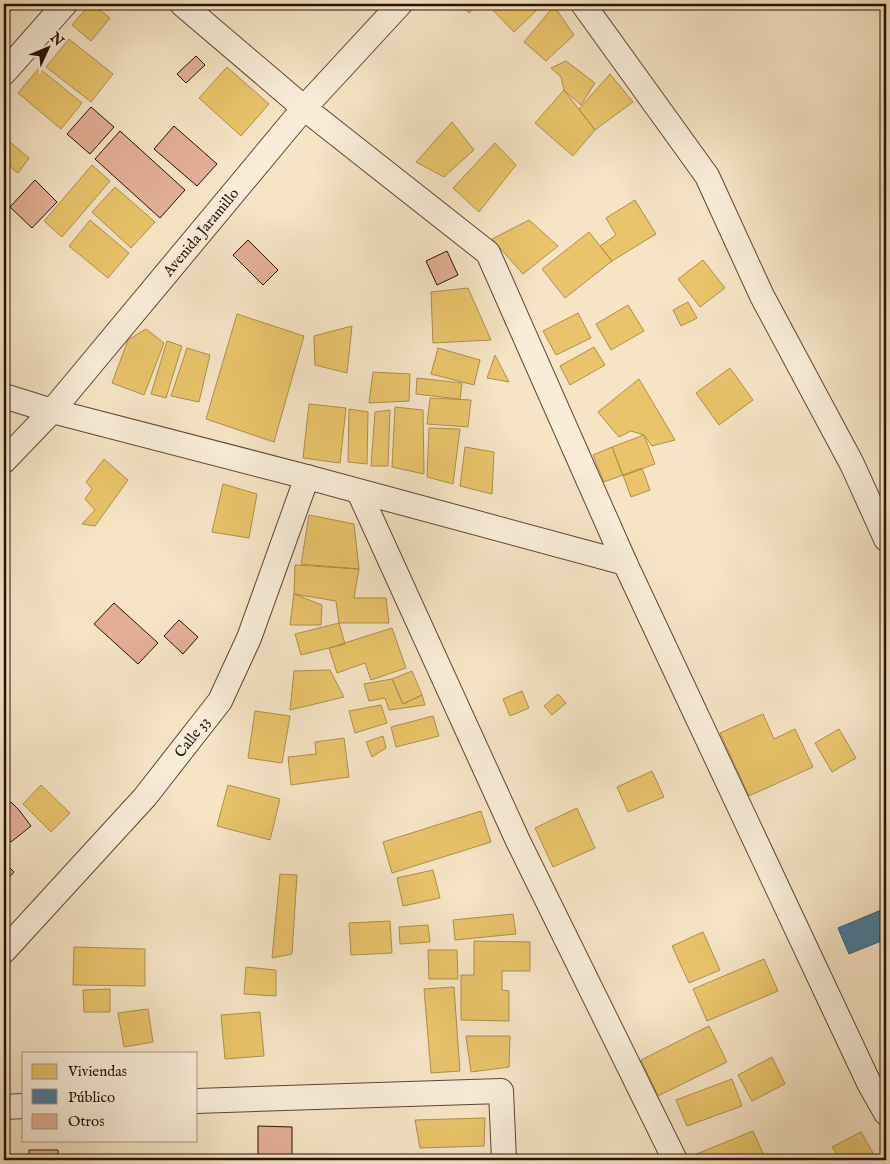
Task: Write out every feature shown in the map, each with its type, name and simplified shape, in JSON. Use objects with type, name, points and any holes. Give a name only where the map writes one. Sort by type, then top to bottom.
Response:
[{"type":"street","points":[[4,73],[65,4]]},
{"type":"street","points":[[182,4],[304,108],[488,253],[625,564],[878,1079],[886,1113]]},
{"type":"street","name":"Avenida Jaramillo","points":[[4,461],[52,411],[304,108],[400,4]]},
{"type":"street","points":[[583,4],[706,176],[762,296],[852,464],[886,538]]},
{"type":"street","points":[[4,396],[52,411],[625,564]]},
{"type":"street","name":"Calle 33","points":[[4,951],[145,797],[220,701],[249,638],[307,478]]},
{"type":"street","points":[[359,492],[518,841],[675,1160]]},
{"type":"street","points":[[4,951],[4,960]]},
{"type":"street","points":[[198,1101],[501,1091],[504,1160]]},
{"type":"street","points":[[4,1107],[22,1106]]},
{"type":"building: Viviendas","points":[[90,4],[110,18],[91,41],[72,25]]},
{"type":"building: Viviendas","points":[[460,4],[479,4],[469,13]]},
{"type":"building: Viviendas","points":[[487,4],[538,4],[540,7],[514,32]]},
{"type":"building: Viviendas","points":[[554,6],[574,35],[546,61],[524,42]]},
{"type":"building: Viviendas","points":[[69,39],[113,74],[91,102],[46,67]]},
{"type":"building: Viviendas","points":[[566,61],[595,83],[581,105],[564,90],[561,77],[551,68]]},
{"type":"building: Viviendas","points":[[227,67],[269,104],[241,136],[199,98]]},
{"type":"building: Viviendas","points":[[39,68],[82,103],[61,129],[18,93]]},
{"type":"building: Viviendas","points":[[610,74],[633,102],[595,130],[579,109]]},
{"type":"building: Viviendas","points":[[564,90],[595,130],[573,156],[535,123]]},
{"type":"building: Viviendas","points":[[452,122],[474,150],[444,177],[416,162]]},
{"type":"building: Viviendas","points":[[4,137],[29,158],[18,173],[4,162]]},
{"type":"building: Viviendas","points":[[495,143],[516,165],[479,212],[453,188]]},
{"type":"building: Viviendas","points":[[92,165],[110,181],[62,237],[44,221]]},
{"type":"building: Viviendas","points":[[115,187],[155,222],[131,248],[92,212]]},
{"type":"building: Viviendas","points":[[635,200],[656,234],[612,261],[600,246],[616,235],[606,218]]},
{"type":"building: Viviendas","points":[[90,220],[129,253],[108,278],[69,246]]},
{"type":"building: Viviendas","points":[[529,220],[558,246],[523,274],[492,239]]},
{"type":"building: Viviendas","points":[[589,232],[612,261],[565,298],[542,269]]},
{"type":"building: Viviendas","points":[[703,260],[725,288],[700,307],[678,279]]},
{"type":"building: Viviendas","points":[[468,288],[491,340],[433,343],[431,292]]},
{"type":"building: Viviendas","points":[[688,302],[697,318],[681,326],[673,310]]},
{"type":"building: Viviendas","points":[[628,305],[644,331],[611,350],[596,324]]},
{"type":"building: Viviendas","points":[[578,313],[591,338],[556,355],[543,331]]},
{"type":"building: Viviendas","points":[[237,314],[304,336],[274,442],[206,419]]},
{"type":"building: Viviendas","points":[[352,326],[347,373],[315,365],[314,336]]},
{"type":"building: Viviendas","points":[[146,329],[164,343],[144,395],[112,383],[128,340]]},
{"type":"building: Viviendas","points":[[167,341],[182,346],[166,398],[151,394]]},
{"type":"building: Viviendas","points":[[594,347],[605,365],[570,385],[560,366]]},
{"type":"building: Viviendas","points":[[187,348],[210,355],[199,402],[171,396]]},
{"type":"building: Viviendas","points":[[438,348],[480,360],[474,385],[431,374]]},
{"type":"building: Viviendas","points":[[495,355],[509,382],[487,378]]},
{"type":"building: Viviendas","points":[[730,368],[753,400],[719,425],[696,393]]},
{"type":"building: Viviendas","points":[[373,372],[410,374],[409,401],[369,403]]},
{"type":"building: Viviendas","points":[[417,378],[462,383],[460,399],[416,394]]},
{"type":"building: Viviendas","points":[[639,379],[675,440],[652,446],[644,435],[631,431],[619,437],[598,412]]},
{"type":"building: Viviendas","points":[[430,398],[471,400],[468,427],[427,424]]},
{"type":"building: Viviendas","points":[[309,404],[346,408],[340,463],[303,458]]},
{"type":"building: Viviendas","points":[[395,407],[423,410],[424,474],[392,467]]},
{"type":"building: Viviendas","points":[[349,409],[368,412],[367,464],[348,462]]},
{"type":"building: Viviendas","points":[[390,410],[388,466],[371,466],[375,412]]},
{"type":"building: Viviendas","points":[[429,428],[460,429],[453,484],[427,477]]},
{"type":"building: Viviendas","points":[[644,435],[655,464],[623,476],[612,447]]},
{"type":"building: Viviendas","points":[[465,447],[494,452],[492,494],[460,486]]},
{"type":"building: Viviendas","points":[[612,447],[623,475],[604,482],[593,455]]},
{"type":"building: Viviendas","points":[[104,459],[128,480],[95,526],[82,524],[95,510],[85,499],[92,489],[86,482]]},
{"type":"building: Viviendas","points":[[642,468],[650,490],[631,497],[623,475]]},
{"type":"building: Viviendas","points":[[223,484],[257,494],[249,538],[212,532]]},
{"type":"building: Viviendas","points":[[309,515],[354,524],[359,569],[301,564]]},
{"type":"building: Viviendas","points":[[295,565],[359,569],[354,598],[386,598],[389,623],[339,623],[336,601],[294,594]]},
{"type":"building: Viviendas","points":[[294,594],[322,605],[321,625],[290,625]]},
{"type":"building: Viviendas","points":[[339,623],[345,644],[301,655],[295,634]]},
{"type":"building: Viviendas","points":[[392,628],[406,668],[371,680],[365,663],[337,673],[329,648]]},
{"type":"building: Viviendas","points":[[330,670],[344,697],[290,710],[294,671]]},
{"type":"building: Viviendas","points":[[412,671],[422,695],[403,704],[392,679]]},
{"type":"building: Viviendas","points":[[392,679],[403,704],[422,695],[425,705],[389,710],[385,698],[369,701],[364,684]]},
{"type":"building: Viviendas","points":[[522,691],[529,708],[510,716],[503,699]]},
{"type":"building: Viviendas","points":[[558,694],[566,703],[552,715],[544,706]]},
{"type":"building: Viviendas","points":[[381,705],[387,723],[355,733],[349,711]]},
{"type":"building: Viviendas","points":[[255,711],[290,716],[282,763],[248,758]]},
{"type":"building: Viviendas","points":[[763,714],[774,739],[795,729],[813,767],[749,796],[720,733]]},
{"type":"building: Viviendas","points":[[433,716],[439,736],[396,747],[391,727]]},
{"type":"building: Viviendas","points":[[839,729],[856,758],[832,772],[815,743]]},
{"type":"building: Viviendas","points":[[383,736],[386,748],[372,757],[366,742]]},
{"type":"building: Viviendas","points":[[344,738],[349,777],[291,785],[288,757],[316,754],[315,742]]},
{"type":"building: Viviendas","points":[[652,771],[664,797],[628,812],[617,787]]},
{"type":"building: Viviendas","points":[[41,785],[70,813],[51,832],[23,804]]},
{"type":"building: Viviendas","points":[[228,785],[280,799],[270,840],[217,826]]},
{"type":"building: Viviendas","points":[[577,808],[595,848],[553,867],[535,828]]},
{"type":"building: Viviendas","points":[[481,811],[491,842],[392,873],[383,842]]},
{"type":"building: Viviendas","points":[[433,870],[440,898],[403,906],[397,878]]},
{"type":"building: Viviendas","points":[[280,874],[297,875],[292,954],[272,958]]},
{"type":"building: Viviendas","points":[[513,914],[516,934],[455,940],[453,920]]},
{"type":"building: Viviendas","points":[[390,921],[392,953],[351,955],[349,923]]},
{"type":"building: Viviendas","points":[[428,925],[430,942],[400,944],[399,927]]},
{"type":"building: Viviendas","points":[[703,932],[720,970],[689,983],[672,946]]},
{"type":"building: Viviendas","points":[[474,941],[530,942],[530,971],[502,971],[502,990],[509,991],[509,1021],[461,1020],[461,975],[474,975]]},
{"type":"building: Viviendas","points":[[74,947],[145,949],[145,986],[73,985]]},
{"type":"building: Viviendas","points":[[428,950],[457,950],[458,979],[429,979]]},
{"type":"building: Viviendas","points":[[764,959],[778,991],[707,1021],[693,989]]},
{"type":"building: Viviendas","points":[[246,967],[276,970],[276,996],[244,994]]},
{"type":"building: Viviendas","points":[[454,987],[460,1071],[431,1073],[424,989]]},
{"type":"building: Viviendas","points":[[110,989],[110,1012],[84,1012],[83,990]]},
{"type":"building: Viviendas","points":[[148,1009],[153,1042],[124,1047],[118,1013]]},
{"type":"building: Viviendas","points":[[260,1012],[264,1056],[225,1059],[221,1015]]},
{"type":"building: Viviendas","points":[[709,1026],[727,1062],[658,1096],[641,1060]]},
{"type":"building: Viviendas","points":[[466,1036],[510,1036],[509,1067],[471,1072]]},
{"type":"building: Viviendas","points":[[772,1057],[785,1084],[752,1101],[738,1075]]},
{"type":"building: Viviendas","points":[[732,1079],[742,1106],[687,1126],[676,1100]]},
{"type":"building: Viviendas","points":[[485,1118],[484,1146],[420,1148],[415,1120]]},
{"type":"building: Viviendas","points":[[753,1131],[766,1160],[690,1160],[689,1157]]},
{"type":"building: Viviendas","points":[[861,1132],[873,1153],[859,1160],[841,1160],[832,1147]]},
{"type":"building: Público","points":[[886,908],[886,939],[849,954],[838,928]]},
{"type":"building: Otros","points":[[196,56],[205,65],[186,83],[177,74]]},
{"type":"building: Otros","points":[[91,107],[114,127],[90,154],[67,134]]},
{"type":"building: Otros","points":[[174,126],[217,164],[197,186],[154,149]]},
{"type":"building: Otros","points":[[120,131],[185,190],[160,218],[95,159]]},
{"type":"building: Otros","points":[[35,180],[57,202],[32,228],[10,207]]},
{"type":"building: Otros","points":[[248,240],[278,270],[263,285],[233,255]]},
{"type":"building: Otros","points":[[447,251],[458,275],[437,285],[426,261]]},
{"type":"building: Otros","points":[[114,603],[158,643],[138,664],[94,624]]},
{"type":"building: Otros","points":[[179,620],[198,637],[183,654],[164,636]]},
{"type":"building: Otros","points":[[11,802],[31,826],[11,842],[4,833],[4,808]]},
{"type":"building: Otros","points":[[4,862],[14,872],[4,883]]},
{"type":"building: Otros","points":[[258,1126],[292,1127],[292,1160],[258,1160]]},
{"type":"building: Otros","points":[[29,1150],[58,1150],[58,1160],[29,1160]]},
{"type":"building: Otros","points":[[387,1155],[388,1160],[371,1160]]}]
